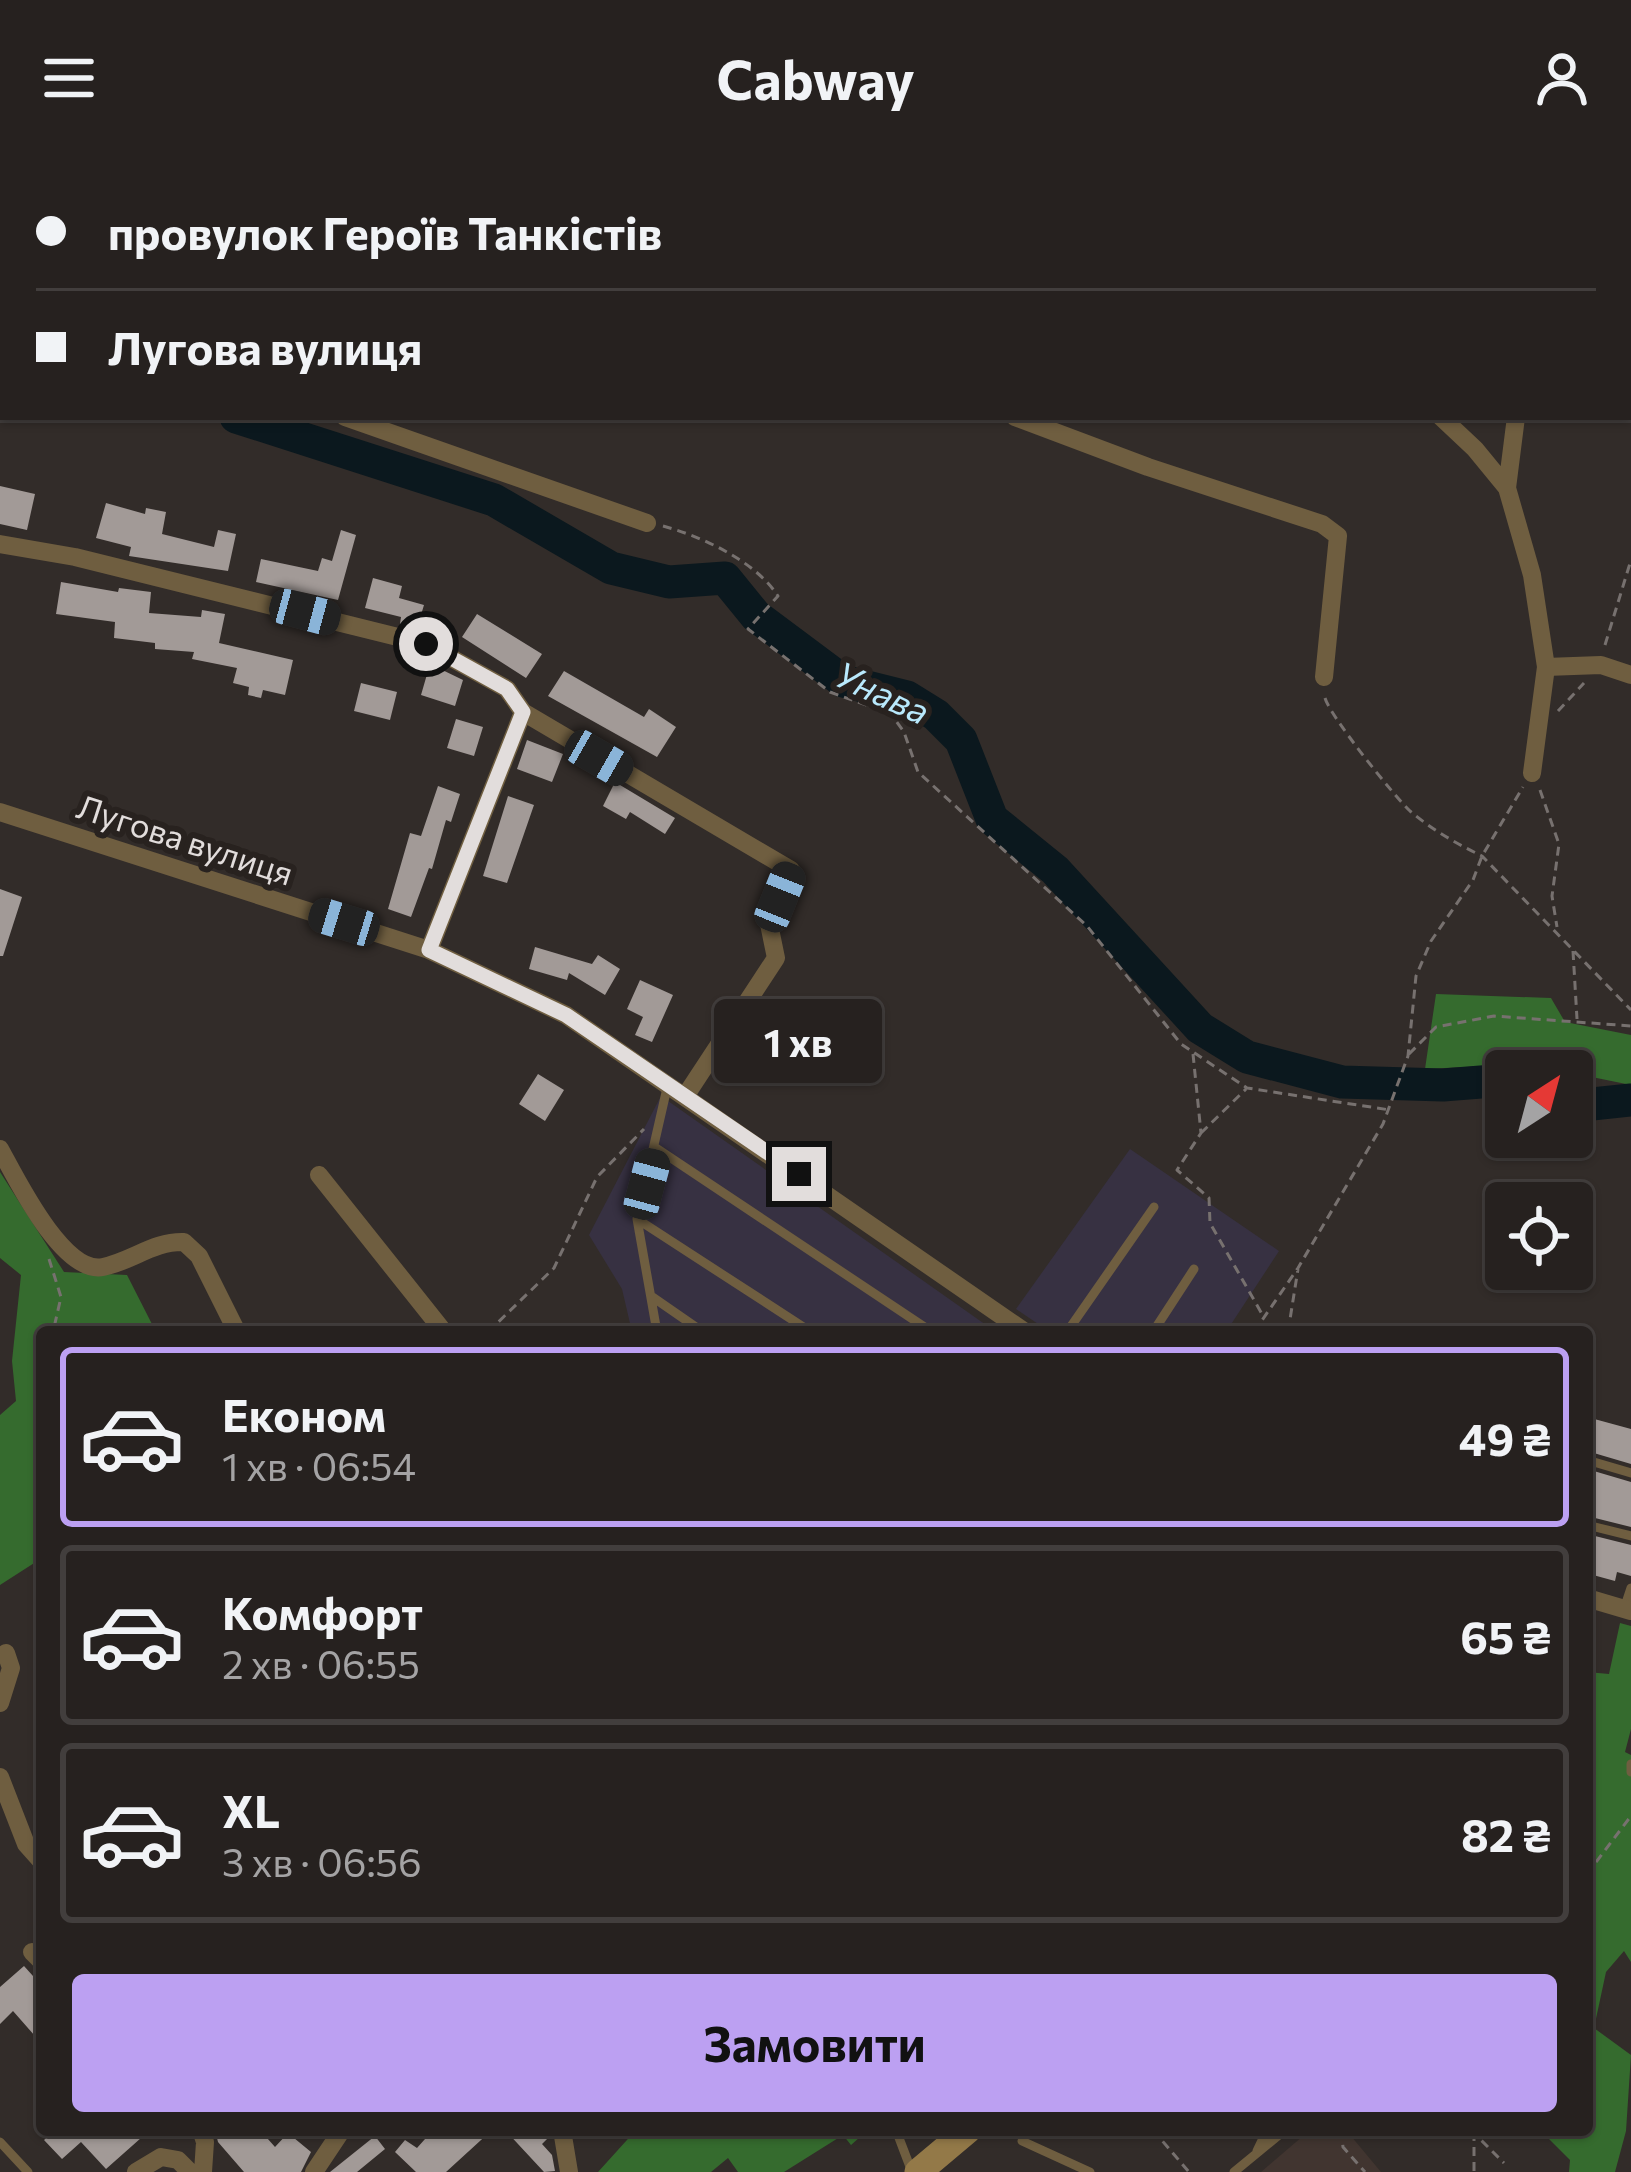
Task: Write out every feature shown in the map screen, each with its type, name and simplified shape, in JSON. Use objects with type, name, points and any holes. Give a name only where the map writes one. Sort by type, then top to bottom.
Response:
[{"type":"street","points":[[354,420],[647,523]]},
{"type":"street","points":[[1444,420],[1507,488]]},
{"type":"street","points":[[1516,420],[1507,488],[1532,575],[1546,668],[1532,772]]},
{"type":"street","points":[[1060,424],[1148,467],[1322,524],[1339,536],[1324,677]]},
{"type":"street","points":[[0,544],[75,557],[426,644],[507,689],[523,712],[790,870],[769,924],[776,958],[686,1095]]},
{"type":"street","points":[[1546,668],[1601,665],[1631,675]]},
{"type":"street","points":[[429,950],[523,712]]},
{"type":"street","name":"Лугова вулиця","points":[[0,812],[429,950],[566,1015],[1016,1326]]},
{"type":"street","points":[[0,1149],[29,1202],[80,1264],[102,1267],[170,1241],[184,1242],[199,1256],[234,1326]]},
{"type":"street","points":[[320,1175],[440,1326]]},
{"type":"street","points":[[1593,1600],[1627,1610]]},
{"type":"street","points":[[0,1703],[11,1668],[7,1653]]},
{"type":"street","points":[[0,1777],[26,1844],[36,1855]]},
{"type":"street","points":[[202,2136],[203,2172]]},
{"type":"street","points":[[314,2172],[338,2136]]},
{"type":"street","points":[[563,2136],[569,2172]]},
{"type":"street","points":[[915,2172],[960,2136]]},
{"type":"street","points":[[136,2172],[161,2157],[178,2160],[190,2172]]},
{"type":"lane","points":[[656,1326],[637,1219],[668,1082]]},
{"type":"lane","points":[[656,1148],[923,1326]]},
{"type":"lane","points":[[1071,1326],[1154,1207]]},
{"type":"lane","points":[[637,1219],[802,1326]]},
{"type":"lane","points":[[1158,1326],[1194,1269]]},
{"type":"lane","points":[[651,1296],[694,1326]]},
{"type":"lane","points":[[1593,1462],[1631,1474]]},
{"type":"lane","points":[[1593,1526],[1631,1536]]},
{"type":"lane","points":[[1627,1610],[1631,1588]]},
{"type":"lane","points":[[899,2136],[915,2172]]},
{"type":"lane","points":[[1254,2156],[1264,2136]]},
{"type":"lane","points":[[1234,2172],[1278,2136]]},
{"type":"lane","points":[[1022,2141],[1090,2172]]},
{"type":"lane","points":[[0,2142],[28,2172]]},
{"type":"path","points":[[647,523],[677,530],[764,575],[778,596],[748,629],[830,692],[891,714],[904,732],[918,772],[1087,926],[1180,1044],[1247,1088],[1390,1110]]},
{"type":"path","points":[[1324,677],[1326,704],[1407,809],[1482,856],[1631,1010]]},
{"type":"path","points":[[1258,1326],[1298,1268],[1396,1098],[1408,1056],[1416,976],[1431,941],[1473,880],[1482,856],[1532,772]]},
{"type":"path","points":[[1532,772],[1559,844],[1552,896],[1557,932]]},
{"type":"path","points":[[1573,949],[1577,1021]]},
{"type":"path","points":[[1408,1056],[1436,1027],[1494,1016],[1631,1026]]},
{"type":"path","points":[[1193,1052],[1201,1132]]},
{"type":"path","points":[[1247,1088],[1201,1132],[1178,1170],[1209,1198],[1210,1223],[1264,1317]]},
{"type":"path","points":[[494,1326],[554,1268],[597,1177],[662,1111]]},
{"type":"path","points":[[54,1326],[61,1297],[48,1266],[58,1242]]},
{"type":"path","points":[[1289,1326],[1298,1268]]},
{"type":"path","points":[[1593,1866],[1631,1816]]},
{"type":"path","points":[[1158,2136],[1189,2172]]},
{"type":"path","points":[[1341,2136],[1342,2147],[1365,2172]]},
{"type":"path","points":[[1473,2136],[1474,2172]]},
{"type":"path","points":[[1478,2136],[1504,2163]]},
{"type":"shaded area","points":[[661,1096],[987,1326],[631,1326],[622,1289],[589,1235]]},
{"type":"shaded area","points":[[1130,1149],[1279,1251],[1230,1326],[1041,1326],[1016,1309]]},
{"type":"shaded area","points":[[1303,2136],[1351,2136],[1381,2172],[1261,2172]]},
{"type":"green space","points":[[1436,994],[1551,998],[1565,1022],[1631,1035],[1631,1085],[1593,1077],[1593,1050],[1485,1050],[1485,1066],[1425,1069]]},
{"type":"green space","points":[[0,1172],[64,1272],[127,1275],[153,1326],[36,1326],[36,1562],[0,1585],[0,1415],[16,1401],[12,1361],[21,1275],[0,1258]]},
{"type":"green space","points":[[1620,1623],[1631,1626],[1631,1729],[1625,1752],[1631,1755],[1631,1962],[1624,1951],[1606,1972],[1594,2028],[1631,2055],[1626,2131],[1615,2172],[1569,2172],[1570,2160],[1546,2136],[1593,2136],[1593,1673],[1609,1674]]},
{"type":"green space","points":[[631,2136],[841,2136],[784,2172],[738,2172],[728,2158],[711,2172],[598,2172]]},
{"type":"building","points":[[0,486],[35,494],[27,530],[0,524]]},
{"type":"building","points":[[106,503],[145,514],[146,508],[166,512],[162,534],[214,547],[218,530],[236,534],[228,571],[129,556],[131,547],[96,538]]},
{"type":"building","points":[[341,530],[356,535],[338,600],[256,582],[261,559],[318,571],[322,558],[332,561]]},
{"type":"building","points":[[373,578],[402,586],[399,598],[424,605],[417,628],[400,624],[401,617],[365,608]]},
{"type":"building","points":[[61,582],[118,592],[119,588],[151,592],[149,613],[201,617],[202,610],[225,614],[219,643],[293,660],[285,695],[263,690],[261,698],[248,695],[249,687],[233,683],[237,668],[192,659],[194,652],[155,649],[155,643],[114,638],[115,622],[56,614]]},
{"type":"building","points":[[477,614],[542,654],[526,678],[462,637]]},
{"type":"building","points":[[430,664],[463,680],[455,706],[421,695]]},
{"type":"building","points":[[564,671],[644,717],[649,709],[676,727],[657,757],[548,696]]},
{"type":"building","points":[[361,683],[397,692],[390,720],[354,711]]},
{"type":"building","points":[[456,719],[483,727],[474,756],[447,748]]},
{"type":"building","points":[[527,740],[563,754],[552,782],[517,769]]},
{"type":"building","points":[[615,782],[675,818],[665,834],[630,812],[626,819],[603,806]]},
{"type":"building","points":[[438,786],[460,794],[411,917],[388,909],[410,833],[421,836]]},
{"type":"building","points":[[508,796],[534,805],[507,883],[483,876]]},
{"type":"building","points":[[0,889],[22,897],[3,956],[0,956]]},
{"type":"building","points":[[535,947],[592,964],[598,955],[620,969],[605,995],[569,973],[567,980],[529,969]]},
{"type":"building","points":[[640,980],[673,995],[652,1042],[635,1035],[643,1017],[627,1009]]},
{"type":"building","points":[[538,1074],[564,1090],[545,1121],[519,1104]]},
{"type":"building","points":[[1593,1419],[1631,1429],[1631,1464],[1593,1453]]},
{"type":"building","points":[[1593,1471],[1631,1482],[1631,1527],[1593,1518]]},
{"type":"building","points":[[1593,1536],[1631,1545],[1631,1576],[1617,1572],[1615,1581],[1593,1575]]},
{"type":"building","points":[[24,1966],[36,1979],[36,2037],[13,2011],[0,2024],[0,1987]]},
{"type":"building","points":[[48,2136],[143,2136],[106,2169],[81,2142],[62,2159],[44,2140]]},
{"type":"building","points":[[216,2136],[265,2136],[275,2147],[292,2136],[311,2152],[301,2172],[244,2172]]},
{"type":"building","points":[[375,2136],[385,2149],[357,2172],[330,2172]]},
{"type":"building","points":[[428,2136],[485,2136],[446,2172],[416,2172],[395,2152],[405,2140],[417,2148]]},
{"type":"building","points":[[511,2136],[549,2136],[542,2144],[552,2155],[555,2171],[544,2172]]},
{"type":"waterway","name":"Унава","points":[[245,420],[494,500],[611,568],[669,582],[725,578],[756,616],[843,681],[907,697],[936,715],[961,740],[992,819],[1055,870],[1200,1028],[1247,1057],[1342,1082],[1485,1082]]},
{"type":"waterway","name":"Унава","points":[[1593,1104],[1631,1100]]},
{"type":"route","points":[[426,644],[507,689],[523,712],[429,950],[566,1015],[799,1174]]}]
